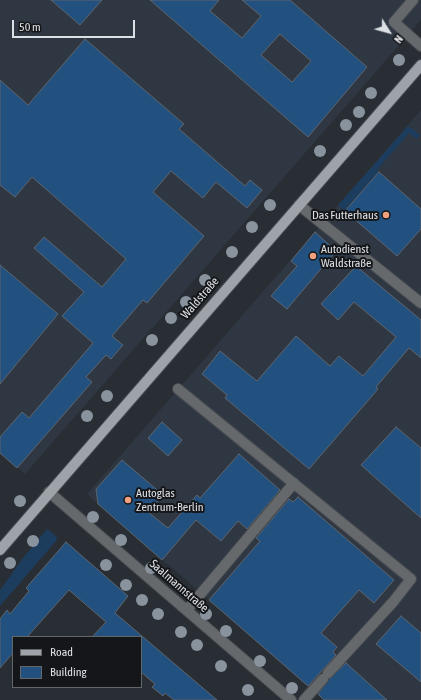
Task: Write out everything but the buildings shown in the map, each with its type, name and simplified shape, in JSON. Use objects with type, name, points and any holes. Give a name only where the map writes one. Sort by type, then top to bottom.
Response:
[{"type":"main road","name":"Waldstraße","points":[[0,550],[421,65]]},
{"type":"street","points":[[413,0],[394,22],[421,46]]},
{"type":"street","points":[[299,205],[421,303]]},
{"type":"street","points":[[178,389],[411,579],[393,602],[304,700]]},
{"type":"street","points":[[187,610],[294,483]]},
{"type":"street","name":"Saalmannstraße","points":[[49,492],[291,700]]},
{"type":"shaded area","points":[[0,0],[421,0],[421,20],[25,474],[0,453]]},
{"type":"shaded area","points":[[421,110],[421,700],[324,700],[87,494]]},
{"type":"shaded area","points":[[408,126],[420,135],[417,139],[409,133],[377,170],[379,172],[345,211],[338,205]]},
{"type":"shaded area","points":[[47,529],[57,537],[56,541],[0,606],[0,590],[23,558]]},
{"type":"place","name":"Das Futterhaus","points":[[386,215]]},
{"type":"place","name":"Autodienst Waldstraße","points":[[313,256]]},
{"type":"place","name":"Autoglas Zentrum-Berlin","points":[[128,500]]}]
